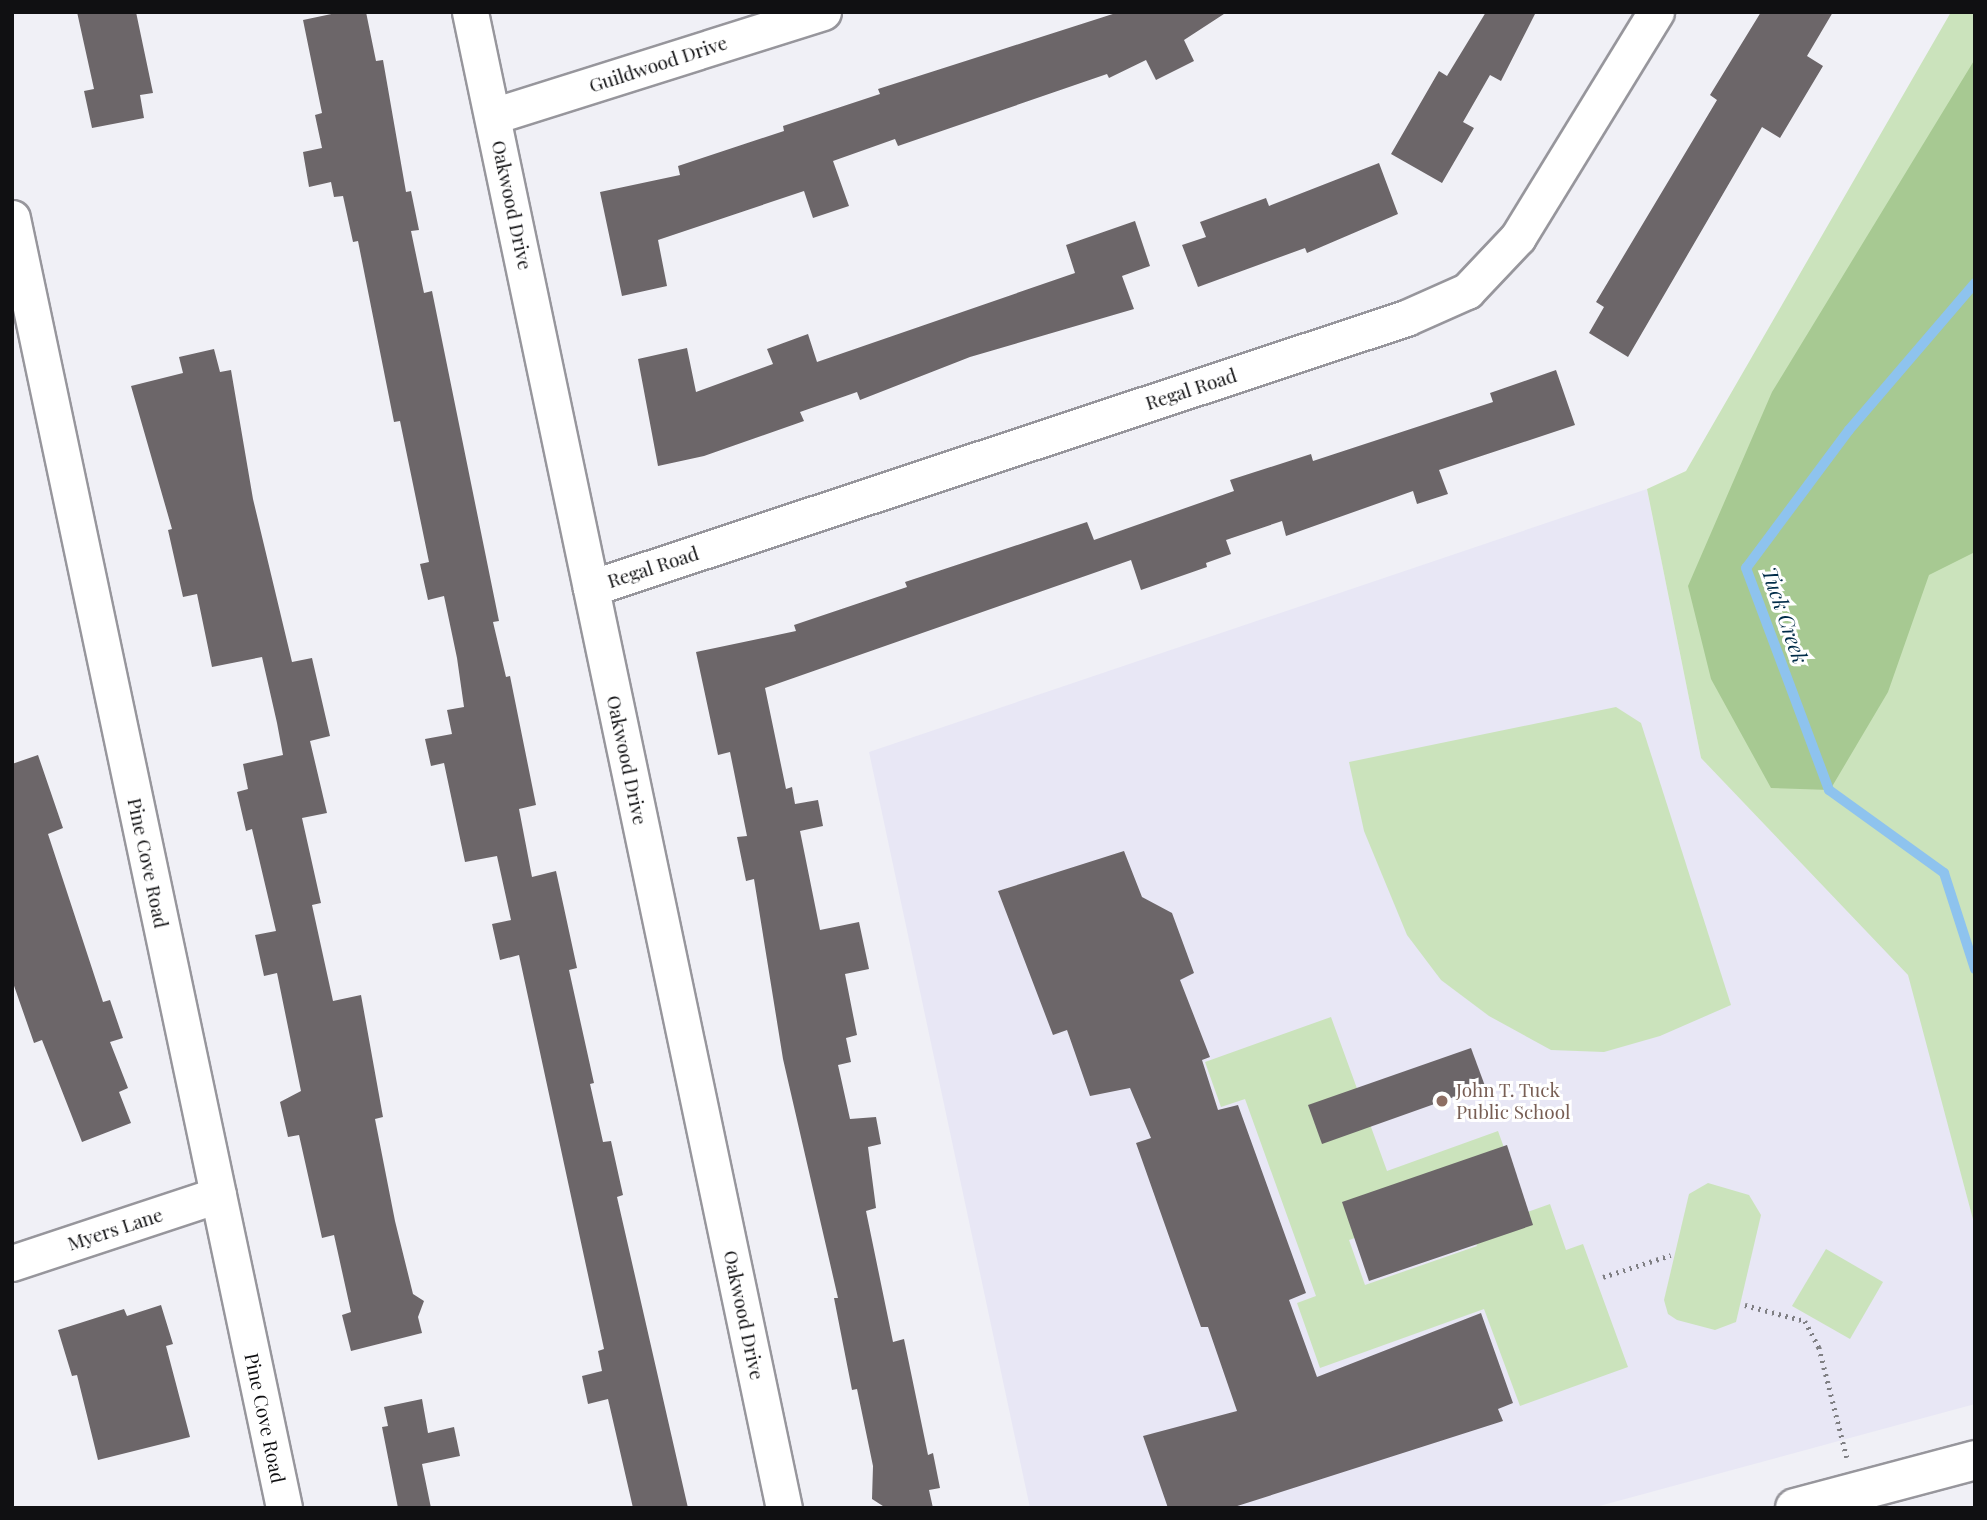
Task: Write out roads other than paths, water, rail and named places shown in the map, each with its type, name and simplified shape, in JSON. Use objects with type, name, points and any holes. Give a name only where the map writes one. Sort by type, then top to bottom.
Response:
[{"type":"street","name":"Oakwood Drive","points":[[470,12],[494,116],[784,1508]]},
{"type":"street","name":"Guildwood Drive","points":[[494,116],[823,12]]},
{"type":"street","name":"Regal Road","points":[[591,587],[1406,318],[1467,291],[1518,237],[1656,12]]},
{"type":"street","name":"Pine Cove Road","points":[[12,218],[284,1508]]},
{"type":"street","name":"Myers Lane","points":[[12,1263],[218,1195]]},
{"type":"street","points":[[1795,1508],[1975,1460]]},
{"type":"waterway","name":"Tuck Creek","points":[[1975,283],[1849,430],[1746,568],[1829,790],[1944,873],[1975,969]]},
{"type":"place","name":"John T. Tuck Public School","points":[[1442,1101]]}]
